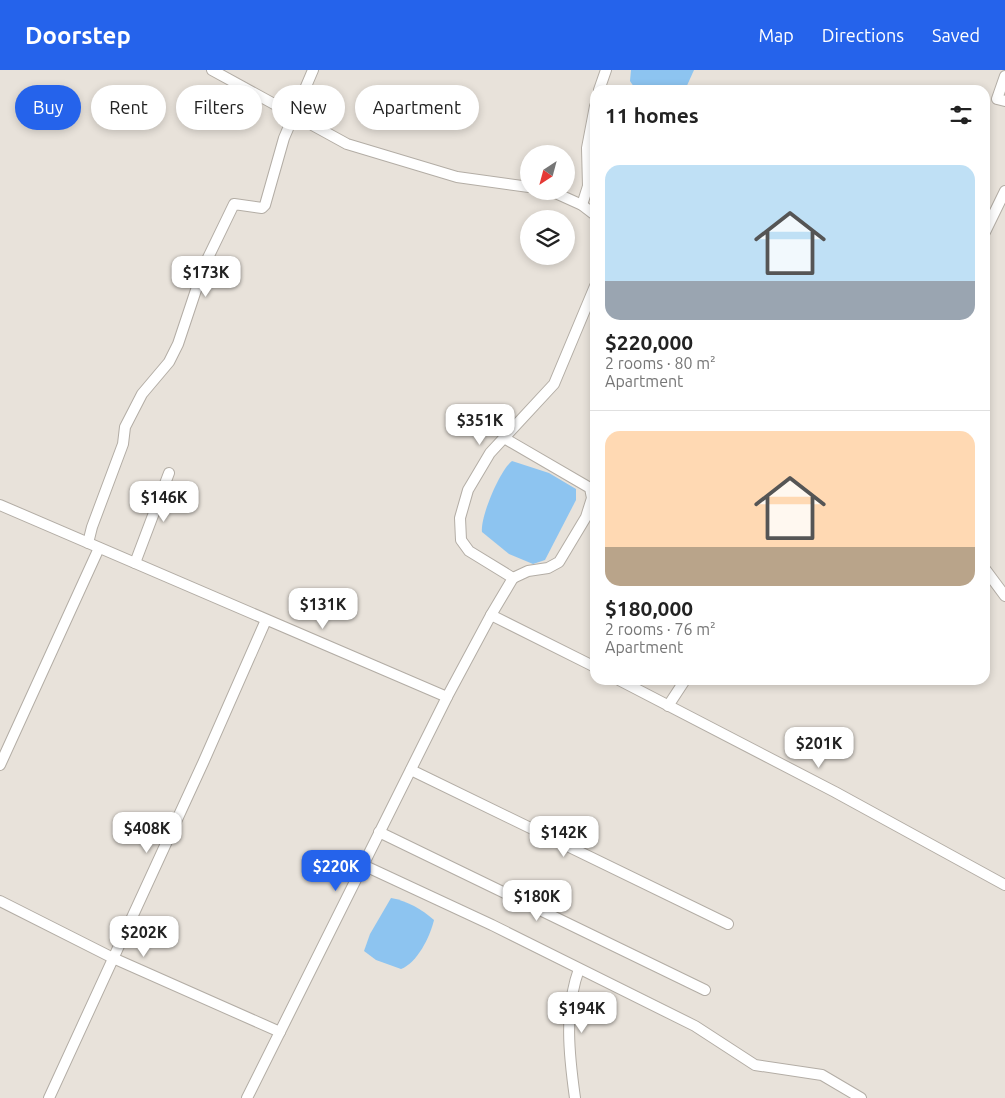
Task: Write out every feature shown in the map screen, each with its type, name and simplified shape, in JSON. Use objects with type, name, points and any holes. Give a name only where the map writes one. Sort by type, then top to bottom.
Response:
[{"type":"street","points":[[212,70],[272,103]]},
{"type":"street","points":[[307,85],[313,70]]},
{"type":"street","points":[[601,85],[606,70]]},
{"type":"street","points":[[1005,76],[997,99],[1005,102]]},
{"type":"street","points":[[88,543],[92,527],[123,444],[125,427],[142,394],[168,362],[178,344],[204,266],[234,204],[262,208],[265,205],[278,154],[288,130]]},
{"type":"street","points":[[321,130],[347,144],[457,177],[520,186]]},
{"type":"street","points":[[582,205],[588,186],[587,148],[590,132]]},
{"type":"street","points":[[990,222],[1005,191]]},
{"type":"street","points":[[571,200],[590,211]]},
{"type":"street","points":[[514,578],[469,551],[461,540],[460,518],[468,490],[490,453],[554,384],[590,298]]},
{"type":"street","points":[[504,438],[590,488]]},
{"type":"street","points":[[136,563],[169,473]]},
{"type":"street","points":[[246,1098],[447,697],[492,615],[514,578],[528,571],[548,568],[559,562],[586,517],[590,504]]},
{"type":"street","points":[[0,505],[447,697]]},
{"type":"street","points":[[0,765],[99,548]]},
{"type":"street","points":[[990,576],[1005,596]]},
{"type":"street","points":[[492,615],[590,664]]},
{"type":"street","points":[[50,1098],[266,620]]},
{"type":"street","points":[[629,685],[836,792],[1005,885]]},
{"type":"street","points":[[668,706],[682,685]]},
{"type":"street","points":[[411,770],[728,924]]},
{"type":"street","points":[[380,832],[705,990]]},
{"type":"street","points":[[363,865],[695,1026],[755,1065],[822,1075],[855,1097]]},
{"type":"street","points":[[0,901],[113,958],[280,1032]]},
{"type":"street","points":[[575,1098],[568,1051],[572,989],[578,969]]},
{"type":"water","points":[[631,70],[694,70],[687,85],[633,85],[630,81]]},
{"type":"water","points":[[512,461],[549,473],[576,489],[576,500],[545,560],[533,564],[509,554],[482,532],[487,505],[502,474]]},
{"type":"water","points":[[391,898],[414,906],[434,920],[422,949],[407,966],[401,969],[376,960],[364,951],[370,934]]}]
